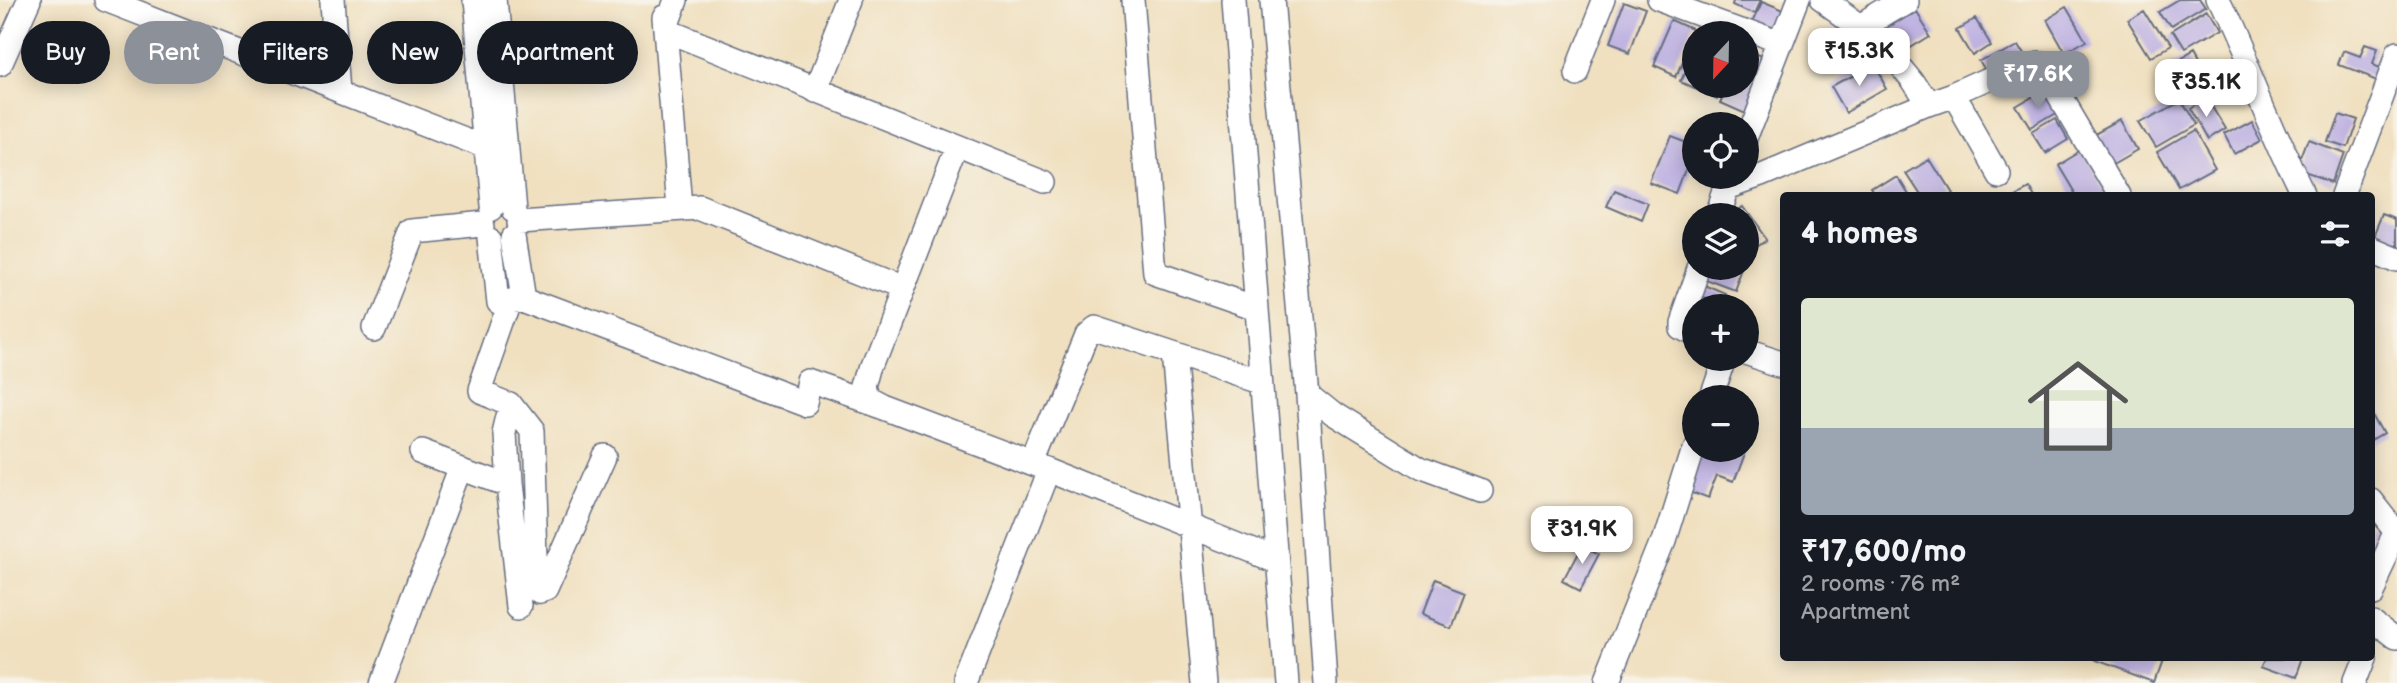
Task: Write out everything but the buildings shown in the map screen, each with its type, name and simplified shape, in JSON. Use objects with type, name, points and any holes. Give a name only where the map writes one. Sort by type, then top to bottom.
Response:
[{"type":"street","points":[[0,65],[29,0]]},
{"type":"street","points":[[106,0],[486,148]]},
{"type":"street","points":[[333,0],[340,91]]},
{"type":"street","points":[[473,0],[486,148],[517,298],[479,391],[511,404],[532,431],[537,590],[540,593],[545,591],[605,456]]},
{"type":"street","points":[[495,0],[502,222]]},
{"type":"street","points":[[662,0],[680,208]]},
{"type":"street","points":[[665,30],[676,0]]},
{"type":"street","points":[[815,91],[851,0]]},
{"type":"street","points":[[1133,0],[1156,273],[1256,308]]},
{"type":"street","points":[[1233,0],[1286,683]]},
{"type":"street","points":[[1270,0],[1307,394],[1326,683]]},
{"type":"street","points":[[1575,71],[1603,0]]},
{"type":"street","points":[[1659,0],[1782,45]]},
{"type":"street","points":[[1756,112],[1799,0]]},
{"type":"street","points":[[1822,0],[1879,40],[1898,61],[1929,106]]},
{"type":"street","points":[[1862,26],[1905,0]]},
{"type":"street","points":[[2218,0],[2281,149],[2303,192]]},
{"type":"street","points":[[665,30],[1045,182]]},
{"type":"street","points":[[2346,192],[2397,55]]},
{"type":"street","points":[[1759,177],[1954,97],[2027,64],[2038,63],[2117,192]]},
{"type":"street","points":[[1954,97],[1996,170]]},
{"type":"street","points":[[885,408],[870,400],[867,387],[873,365],[957,148]]},
{"type":"street","points":[[374,328],[412,231],[680,208],[700,208],[902,289]]},
{"type":"street","points":[[2375,249],[2397,258]]},
{"type":"street","points":[[517,298],[805,402],[810,382],[1041,467],[1275,560]]},
{"type":"street","points":[[966,683],[1086,334],[1094,327],[1261,382]]},
{"type":"street","points":[[1174,354],[1204,683]]},
{"type":"street","points":[[1759,355],[1780,362]]},
{"type":"street","points":[[1307,394],[1333,415],[1420,469],[1479,491]]},
{"type":"street","points":[[511,404],[504,433],[522,606]]},
{"type":"street","points":[[423,452],[508,484]]},
{"type":"street","points":[[1606,683],[1664,541],[1689,462]]},
{"type":"street","points":[[381,683],[463,467]]},
{"type":"street","points":[[2375,505],[2397,532],[2375,579]]},
{"type":"street","points":[[2375,629],[2397,638]]},
{"type":"street","points":[[2355,683],[2364,661]]}]
